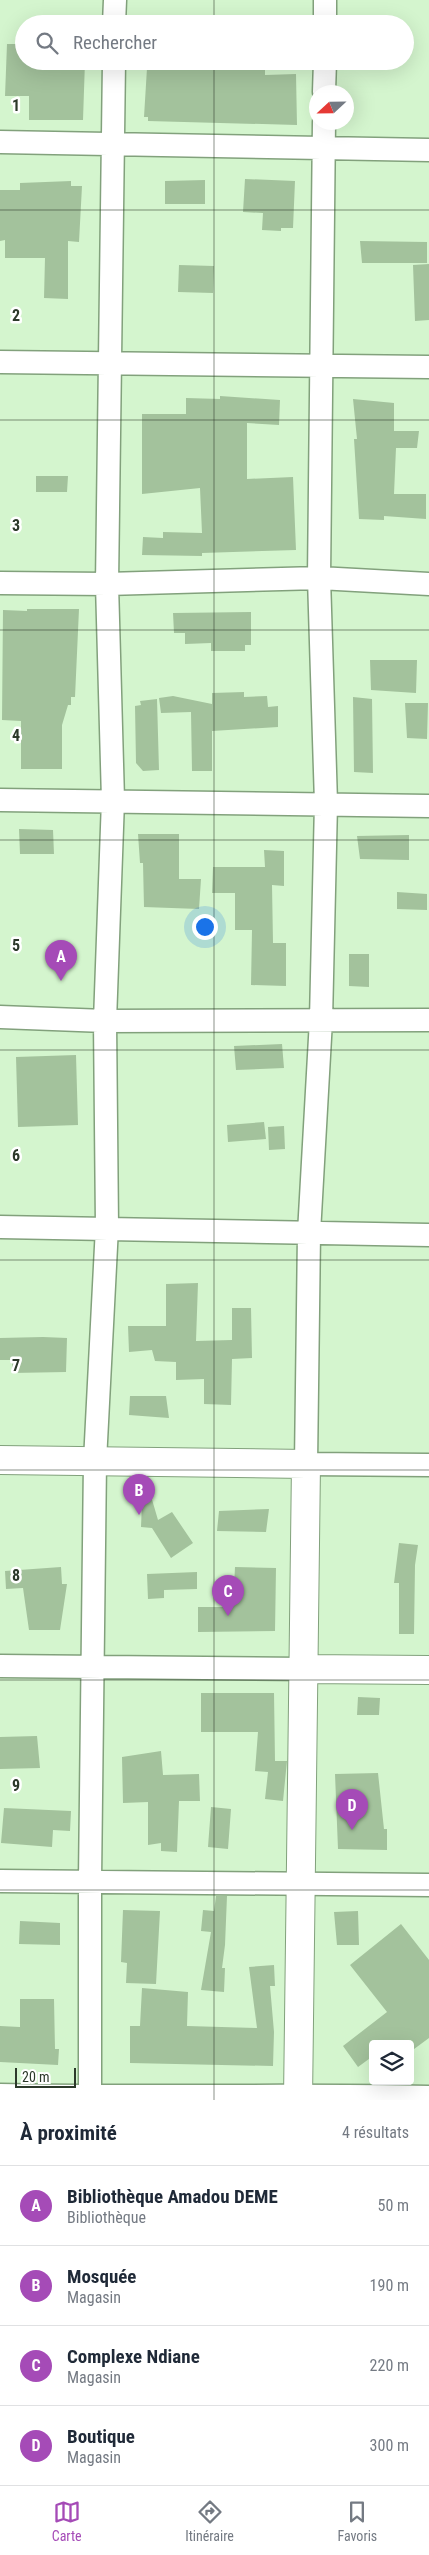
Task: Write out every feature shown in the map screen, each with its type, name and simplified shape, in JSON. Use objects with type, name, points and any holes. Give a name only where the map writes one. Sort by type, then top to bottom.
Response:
[{"type":"street","points":[[114,0],[114,15]]},
{"type":"street","points":[[325,0],[325,15]]},
{"type":"street","points":[[90,2098],[90,1880],[95,1461],[108,1228],[105,1021],[113,800],[107,584],[114,70]]},
{"type":"street","points":[[324,85],[325,70]]},
{"type":"street","points":[[298,2097],[309,1233],[321,1020],[326,803],[319,578],[324,130]]},
{"type":"street","points":[[0,142],[429,150]]},
{"type":"street","points":[[0,362],[429,367]]},
{"type":"street","points":[[0,583],[107,584],[319,578],[429,584]]},
{"type":"street","points":[[0,800],[113,800],[429,806]]},
{"type":"street","points":[[0,1017],[105,1021],[429,1020]]},
{"type":"street","points":[[0,1226],[429,1235]]},
{"type":"street","points":[[0,1460],[429,1465]]},
{"type":"street","points":[[0,1666],[429,1670]]},
{"type":"street","points":[[0,1881],[90,1880],[429,1884]]},
{"type":"street","points":[[0,2095],[90,2098],[429,2097]]},
{"type":"building","points":[[7,44],[15,44],[15,70],[85,70],[83,120],[29,120],[29,96],[5,96]]},
{"type":"building","points":[[147,70],[265,70],[265,75],[296,74],[297,125],[148,121],[148,117],[144,117]]},
{"type":"building","points":[[245,179],[295,181],[293,228],[281,228],[281,231],[262,230],[263,213],[243,212]]},
{"type":"building","points":[[205,180],[205,204],[165,204],[165,181]]},
{"type":"building","points":[[71,181],[71,186],[82,186],[79,242],[68,241],[68,299],[44,298],[45,258],[5,258],[5,240],[0,241],[0,190],[20,190],[20,183]]},
{"type":"building","points":[[360,241],[427,242],[427,263],[362,263]]},
{"type":"building","points":[[429,264],[429,320],[415,321],[413,265]]},
{"type":"building","points":[[179,265],[214,266],[213,293],[178,292]]},
{"type":"building","points":[[220,396],[280,400],[279,425],[247,423],[247,479],[293,477],[296,550],[202,553],[202,556],[142,555],[143,537],[163,538],[163,532],[202,533],[200,488],[142,494],[142,414],[186,414],[186,398],[220,399]]},
{"type":"building","points":[[353,399],[394,403],[394,431],[419,431],[417,448],[396,448],[394,494],[426,494],[426,519],[384,516],[384,520],[359,519],[354,439],[357,439]]},
{"type":"building","points":[[36,476],[68,476],[67,492],[36,492]]},
{"type":"building","points":[[27,609],[79,609],[75,697],[71,697],[71,705],[68,705],[62,725],[62,769],[21,769],[21,721],[2,720],[3,610],[27,611]]},
{"type":"building","points":[[251,612],[251,645],[245,645],[245,651],[211,651],[211,643],[185,644],[185,633],[174,633],[173,613]]},
{"type":"building","points":[[370,660],[417,660],[416,693],[371,690]]},
{"type":"building","points":[[244,692],[244,697],[267,696],[268,707],[278,706],[278,727],[212,731],[212,771],[192,771],[191,712],[161,713],[159,698],[173,696],[212,704],[212,693]]},
{"type":"building","points":[[353,697],[372,699],[373,773],[354,772]]},
{"type":"building","points":[[157,699],[159,770],[143,771],[136,763],[135,706],[141,705],[140,701]]},
{"type":"building","points":[[405,703],[428,703],[427,739],[407,738]]},
{"type":"building","points":[[19,829],[53,830],[54,854],[20,854]]},
{"type":"building","points":[[138,834],[179,834],[179,879],[201,879],[199,909],[144,907],[143,863],[140,863]]},
{"type":"building","points":[[409,835],[409,860],[360,859],[357,836]]},
{"type":"building","points":[[264,850],[284,851],[284,886],[272,885],[273,943],[286,943],[286,986],[251,985],[252,930],[235,930],[235,893],[212,893],[213,867],[265,867]]},
{"type":"building","points":[[397,892],[427,894],[427,910],[397,909]]},
{"type":"building","points":[[349,954],[369,954],[369,987],[349,986]]},
{"type":"building","points":[[282,1044],[284,1068],[236,1070],[234,1046]]},
{"type":"building","points":[[76,1055],[78,1125],[18,1127],[16,1057]]},
{"type":"building","points":[[264,1122],[266,1139],[228,1142],[227,1125]]},
{"type":"building","points":[[284,1126],[285,1149],[269,1150],[268,1127]]},
{"type":"building","points":[[198,1283],[196,1341],[232,1340],[232,1308],[251,1308],[252,1358],[232,1359],[231,1405],[204,1404],[204,1379],[176,1380],[176,1362],[155,1361],[152,1350],[129,1352],[128,1326],[166,1326],[166,1284]]},
{"type":"building","points":[[0,1338],[67,1338],[66,1372],[12,1373],[12,1360],[0,1360]]},
{"type":"building","points":[[130,1396],[166,1396],[169,1418],[129,1415]]},
{"type":"building","points":[[146,1479],[158,1520],[172,1512],[193,1543],[171,1558],[152,1528],[141,1527],[143,1480]]},
{"type":"building","points":[[269,1509],[266,1532],[217,1531],[219,1511]]},
{"type":"building","points":[[399,1543],[418,1545],[415,1565],[414,1634],[399,1634],[399,1583],[394,1583]]},
{"type":"building","points":[[61,1567],[62,1584],[67,1584],[60,1630],[29,1630],[23,1588],[6,1589],[5,1571]]},
{"type":"building","points":[[235,1567],[276,1568],[275,1631],[198,1632],[198,1607],[233,1607]]},
{"type":"building","points":[[197,1572],[197,1589],[164,1590],[164,1598],[148,1599],[147,1574]]},
{"type":"building","points":[[201,1693],[274,1693],[275,1761],[287,1761],[283,1801],[265,1799],[268,1772],[255,1771],[258,1732],[201,1732]]},
{"type":"building","points":[[358,1697],[380,1698],[379,1715],[357,1715]]},
{"type":"building","points":[[37,1736],[40,1768],[0,1769],[0,1737]]},
{"type":"building","points":[[161,1751],[163,1775],[199,1774],[200,1801],[179,1801],[177,1852],[161,1851],[161,1843],[148,1845],[148,1802],[123,1803],[122,1757]]},
{"type":"building","points":[[378,1773],[384,1829],[387,1829],[387,1850],[338,1849],[335,1774]]},
{"type":"building","points":[[211,1807],[231,1809],[228,1849],[208,1847]]},
{"type":"building","points":[[4,1808],[71,1811],[70,1831],[53,1830],[52,1847],[1,1843]]},
{"type":"building","points":[[216,1896],[227,1896],[222,1968],[225,1968],[224,1992],[201,1990],[211,1932],[201,1931],[203,1910],[214,1911]]},
{"type":"building","points":[[123,1910],[160,1911],[156,1984],[126,1983],[127,1963],[121,1962]]},
{"type":"building","points":[[358,1911],[359,1945],[337,1945],[334,1912]]},
{"type":"building","points":[[20,1921],[60,1923],[60,1945],[19,1944]]},
{"type":"building","points":[[401,1924],[429,1960],[429,2038],[414,2049],[414,2040],[369,2040],[369,2059],[358,2067],[343,2046],[387,2012],[350,1965]]},
{"type":"building","points":[[274,1965],[275,1986],[270,1986],[274,2032],[273,2066],[130,2063],[130,2026],[140,2026],[142,1988],[188,1992],[187,2026],[257,2028],[249,1967]]},
{"type":"building","points":[[20,1999],[54,1999],[55,2049],[59,2049],[58,2065],[0,2062],[0,2026],[20,2027]]},
{"type":"place","name":"Bibliothèque Amadou DEME","points":[[61,981]]},
{"type":"place","name":"Mosquée","points":[[139,1515]]},
{"type":"place","name":"Complexe Ndiane","points":[[228,1616]]},
{"type":"place","name":"Boutique","points":[[352,1830]]}]
